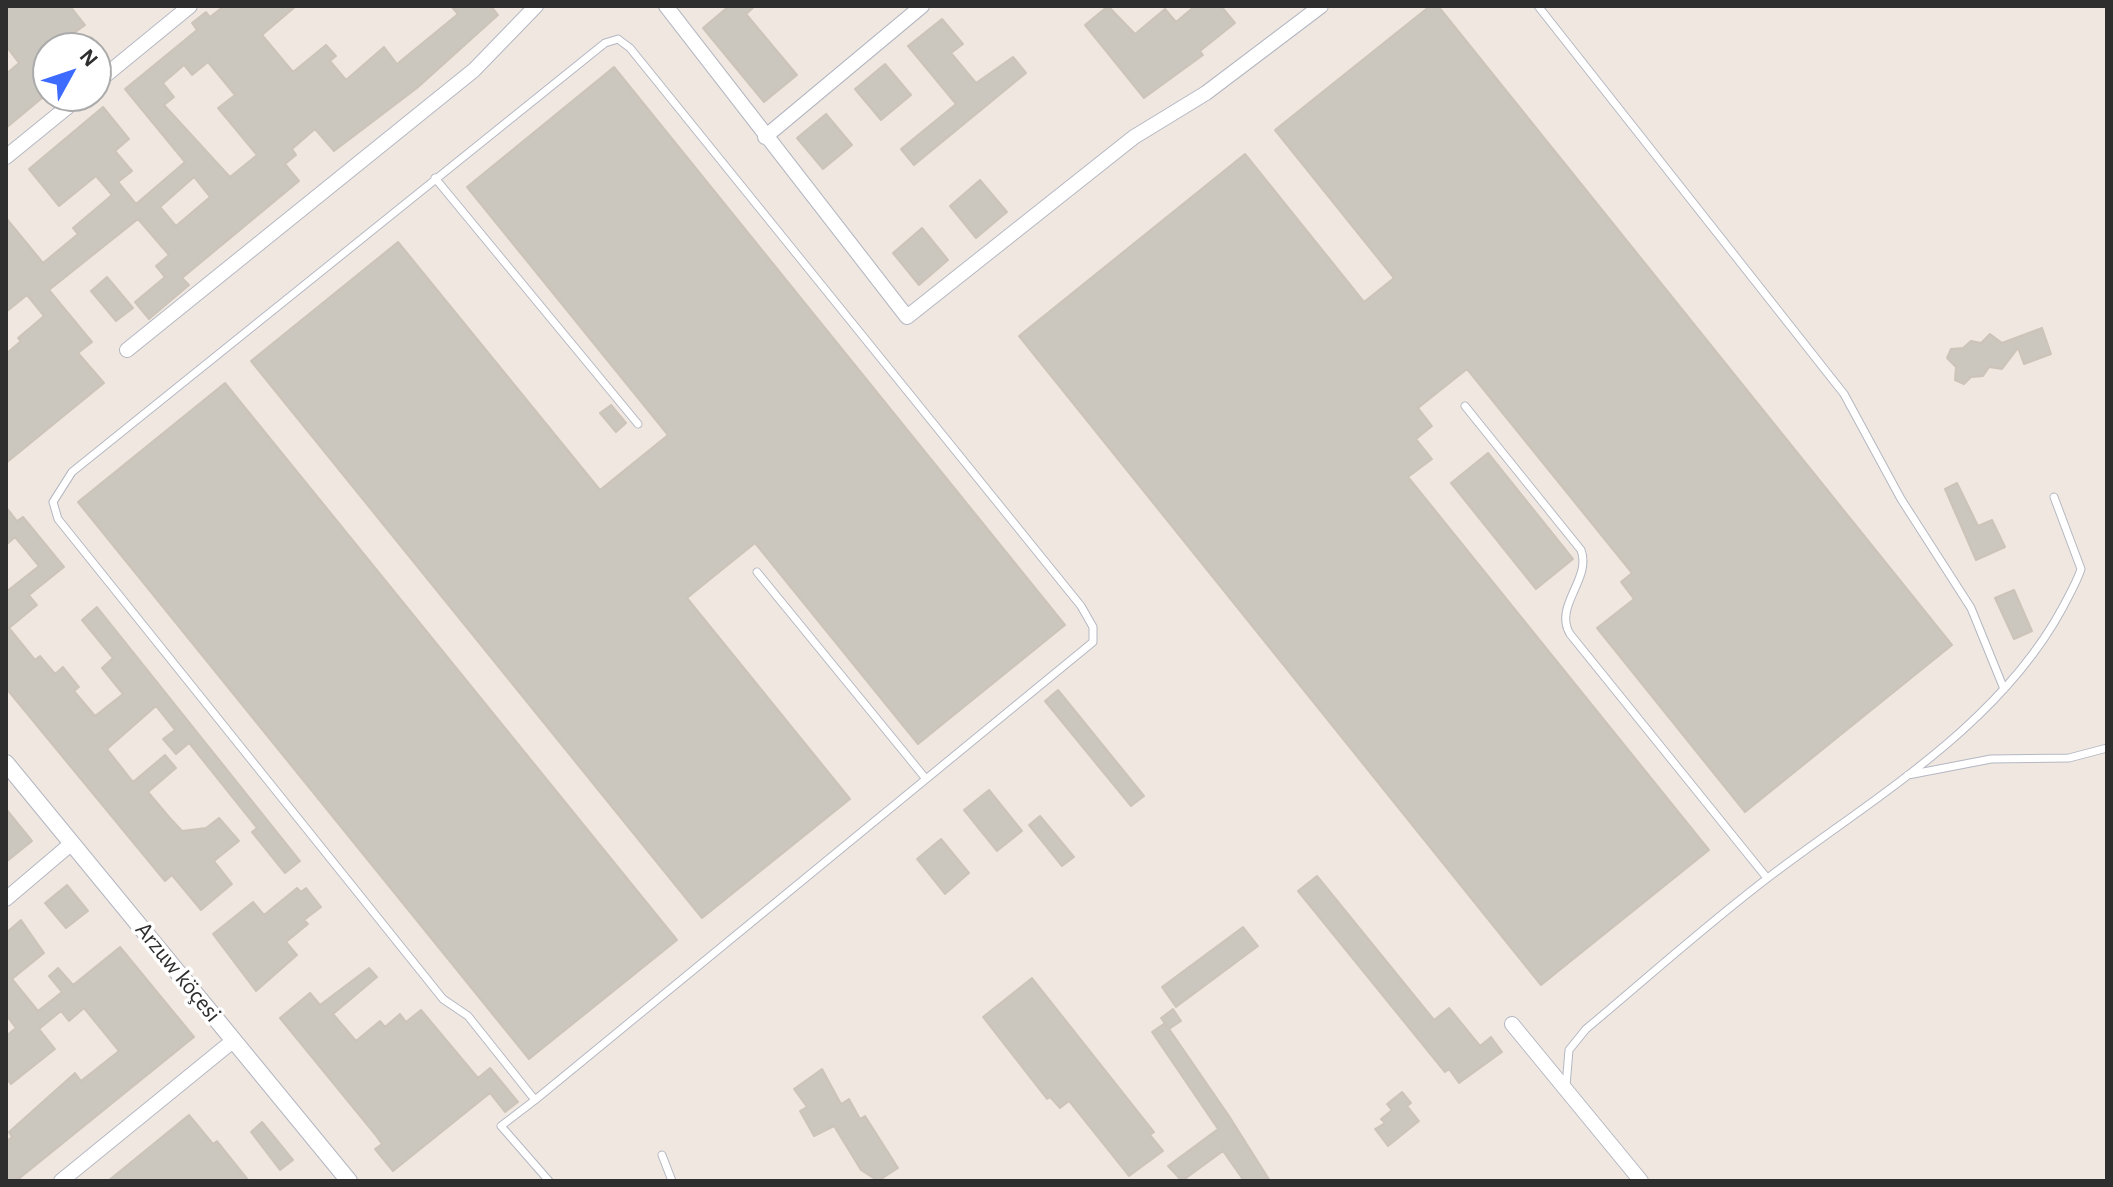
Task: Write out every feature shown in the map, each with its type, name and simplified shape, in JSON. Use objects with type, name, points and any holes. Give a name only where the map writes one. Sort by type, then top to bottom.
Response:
[{"type":"street","points":[[112,70],[190,6]]},
{"type":"street","points":[[127,350],[474,70],[536,6]]},
{"type":"street","points":[[666,6],[907,317],[1134,137],[1206,93],[1321,6]]},
{"type":"street","points":[[765,137],[922,6]]},
{"type":"street","points":[[6,157],[61,112]]},
{"type":"street","name":"Arzuw köçesi","points":[[6,763],[349,1181]]},
{"type":"street","points":[[6,899],[72,843]]},
{"type":"street","points":[[1512,1024],[1641,1181]]},
{"type":"street","points":[[61,1181],[234,1040]]},
{"type":"lane","points":[[1538,6],[1844,394],[1901,499],[1971,608],[2004,689]]},
{"type":"lane","points":[[535,1100],[468,1016],[443,999],[433,987],[58,519],[53,502],[72,472],[605,43],[618,39],[641,61],[1081,606],[1093,627],[1093,642],[535,1100],[501,1126],[549,1181]]},
{"type":"lane","points":[[435,178],[638,424]]},
{"type":"lane","points":[[1465,406],[1581,550],[1584,568],[1565,614],[1570,634],[1767,878]]},
{"type":"lane","points":[[1566,1089],[1566,1060],[1575,1040],[1767,878],[1908,775],[2030,662],[2078,578],[2078,557],[2054,497]]},
{"type":"lane","points":[[757,572],[926,779]]},
{"type":"lane","points":[[1908,775],[1991,759],[2069,758],[2107,748]]},
{"type":"lane","points":[[662,1155],[672,1181]]},
{"type":"building","points":[[6,6],[70,6],[85,25],[75,32],[32,32],[32,106],[6,128],[6,74],[19,63],[6,46]]},
{"type":"building","points":[[224,6],[296,6],[262,35],[293,72],[326,45],[336,56],[330,61],[346,80],[384,47],[397,64],[458,14],[451,6],[491,6],[498,15],[417,88],[334,151],[315,129],[292,149],[296,155],[285,164],[299,181],[182,278],[189,285],[149,319],[135,302],[165,277],[156,266],[169,255],[138,219],[49,290],[92,342],[78,353],[104,383],[6,463],[6,354],[21,341],[18,338],[44,316],[27,295],[6,312],[6,218],[43,263],[78,234],[73,228],[112,195],[96,176],[59,206],[29,169],[97,112],[107,112],[129,139],[115,151],[132,171],[118,182],[136,204],[185,162],[125,89],[197,30],[192,23],[206,12],[210,17]],"holes":[[[208,62],[235,95],[218,108],[257,155],[230,177],[164,105],[174,97],[163,83],[184,65],[192,75]],[[194,177],[210,197],[176,226],[160,207]]]},
{"type":"building","points":[[729,6],[755,6],[746,14],[797,75],[764,102],[703,28]]},
{"type":"building","points":[[1108,6],[1135,34],[1165,9],[1176,22],[1195,6],[1221,6],[1235,23],[1200,51],[1203,55],[1144,98],[1085,25]]},
{"type":"building","points":[[1430,6],[1438,6],[1952,645],[1745,812],[1597,628],[1634,599],[1621,582],[1632,573],[1467,369],[1418,408],[1432,426],[1416,439],[1432,459],[1408,477],[1709,850],[1541,985],[1019,336],[1245,154],[1364,302],[1394,278],[1275,130]]},
{"type":"building","points":[[942,19],[963,44],[951,53],[976,83],[1013,57],[1026,73],[914,165],[901,149],[956,104],[908,46]]},
{"type":"building","points":[[885,64],[911,95],[881,120],[855,89]]},
{"type":"building","points":[[614,67],[1065,625],[918,744],[755,543],[687,598],[850,799],[702,918],[251,361],[398,242],[600,490],[668,435],[467,187]]},
{"type":"building","points":[[826,114],[852,145],[823,169],[797,138]]},
{"type":"building","points":[[980,180],[1007,212],[976,238],[950,206]]},
{"type":"building","points":[[922,228],[948,260],[919,285],[893,253]]},
{"type":"building","points":[[107,277],[133,308],[116,321],[91,291]]},
{"type":"building","points":[[2042,328],[2051,354],[2024,364],[2018,348],[2002,369],[1989,367],[1983,376],[1971,377],[1964,384],[1955,380],[1956,367],[1947,358],[1951,349],[1963,348],[1971,341],[1981,343],[1990,334],[2002,343]]},
{"type":"building","points":[[225,383],[677,940],[529,1059],[78,502]]},
{"type":"building","points":[[611,405],[626,423],[616,432],[600,413]]},
{"type":"building","points":[[1488,453],[1573,559],[1536,589],[1451,483]]},
{"type":"building","points":[[1957,483],[1978,526],[1992,520],[2005,547],[1976,560],[1945,489]]},
{"type":"building","points":[[6,507],[17,521],[23,517],[64,567],[29,595],[37,605],[9,628],[35,660],[40,656],[55,674],[63,667],[79,687],[74,691],[95,716],[123,694],[102,668],[113,658],[82,620],[97,607],[300,861],[285,873],[252,832],[257,828],[189,743],[176,754],[163,739],[175,730],[156,706],[107,749],[133,782],[165,755],[176,768],[148,792],[169,817],[182,831],[206,828],[219,818],[239,841],[214,861],[232,884],[201,910],[172,875],[165,881],[6,688],[6,592],[39,566],[15,537],[6,545]]},
{"type":"building","points":[[2014,590],[2032,631],[2014,639],[1995,598]]},
{"type":"building","points":[[1058,690],[1144,796],[1131,806],[1045,701]]},
{"type":"building","points":[[989,790],[1022,831],[997,851],[964,810]]},
{"type":"building","points":[[6,809],[32,841],[6,862]]},
{"type":"building","points":[[1040,816],[1074,857],[1062,866],[1029,825]]},
{"type":"building","points":[[941,839],[969,873],[945,894],[917,859]]},
{"type":"building","points":[[1317,876],[1434,1020],[1449,1008],[1480,1046],[1491,1037],[1502,1052],[1459,1083],[1449,1069],[1445,1072],[1298,891]]},
{"type":"building","points":[[67,885],[88,911],[66,928],[45,903]]},
{"type":"building","points":[[297,888],[301,892],[306,888],[321,907],[304,920],[308,924],[286,942],[297,955],[256,991],[213,934],[253,902],[264,915]]},
{"type":"building","points":[[21,920],[44,953],[12,979],[38,1011],[62,992],[49,976],[58,968],[73,985],[120,947],[194,1037],[16,1181],[6,1181],[6,1142],[12,1137],[9,1132],[75,1073],[81,1081],[119,1051],[84,1008],[69,1021],[61,1011],[39,1029],[55,1049],[11,1084],[6,1078],[6,1036],[16,1028],[6,1015],[6,933]]},
{"type":"building","points":[[1243,927],[1258,946],[1176,1007],[1162,987]]},
{"type":"building","points":[[369,968],[377,977],[333,1014],[356,1041],[380,1021],[385,1027],[400,1014],[406,1022],[421,1010],[478,1078],[490,1068],[518,1102],[505,1112],[490,1093],[393,1171],[375,1149],[382,1144],[374,1133],[280,1018],[310,993],[320,1005]]},
{"type":"building","points":[[1032,978],[1154,1132],[1150,1135],[1163,1151],[1129,1176],[1069,1101],[1060,1108],[1050,1097],[1047,1099],[983,1017]]},
{"type":"building","points":[[1173,1009],[1181,1021],[1169,1029],[1161,1018]]},
{"type":"building","points":[[1165,1023],[1270,1181],[1244,1181],[1223,1151],[1182,1181],[1168,1166],[1218,1129],[1152,1032]]},
{"type":"building","points":[[822,1069],[841,1104],[849,1099],[860,1119],[865,1116],[898,1168],[878,1181],[861,1170],[834,1126],[814,1136],[800,1111],[807,1107],[794,1089]]},
{"type":"building","points":[[1402,1092],[1411,1103],[1407,1106],[1419,1121],[1388,1146],[1375,1129],[1385,1123],[1381,1119],[1392,1110],[1387,1104]]},
{"type":"building","points":[[189,1115],[213,1144],[217,1141],[249,1181],[108,1181]]},
{"type":"building","points":[[262,1122],[293,1160],[280,1170],[251,1132]]}]
